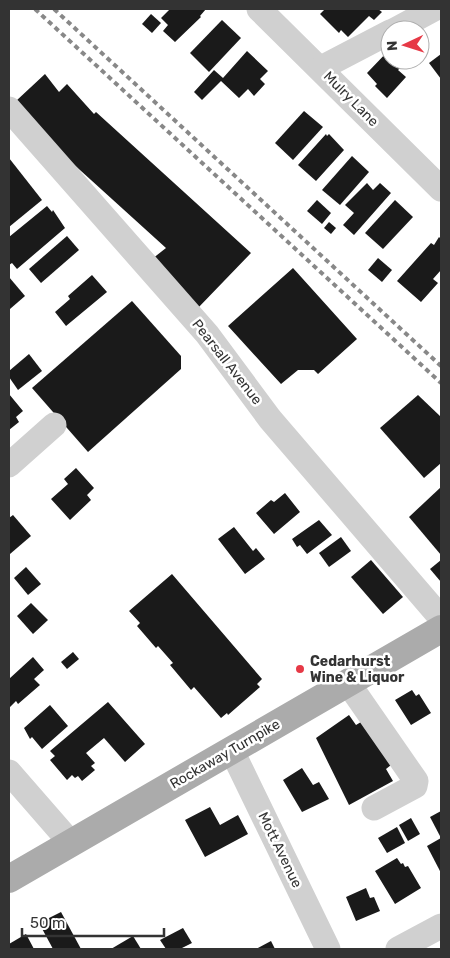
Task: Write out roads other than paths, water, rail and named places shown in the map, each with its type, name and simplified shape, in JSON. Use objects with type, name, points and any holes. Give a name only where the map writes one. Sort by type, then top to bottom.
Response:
[{"type":"main road","name":"Rockaway Turnpike","points":[[9,879],[441,629]]},
{"type":"street","name":"Mulry Lane","points":[[260,9],[441,189]]},
{"type":"street","points":[[414,20],[434,9]]},
{"type":"street","points":[[321,68],[380,37]]},
{"type":"street","name":"Pearsall Avenue","points":[[11,116],[207,334],[270,419],[441,618]]},
{"type":"street","points":[[9,465],[54,424]]},
{"type":"street","points":[[348,683],[416,781],[415,786],[374,808]]},
{"type":"street","name":"Mott Avenue","points":[[232,751],[328,949]]},
{"type":"street","points":[[9,772],[70,842]]},
{"type":"street","points":[[398,949],[441,926]]},
{"type":"railway","points":[[35,9],[441,383]]},
{"type":"railway","points":[[54,9],[441,366]]},
{"type":"place","name":"Cedarhurst Wine & Liquor","points":[[300,669]]}]
